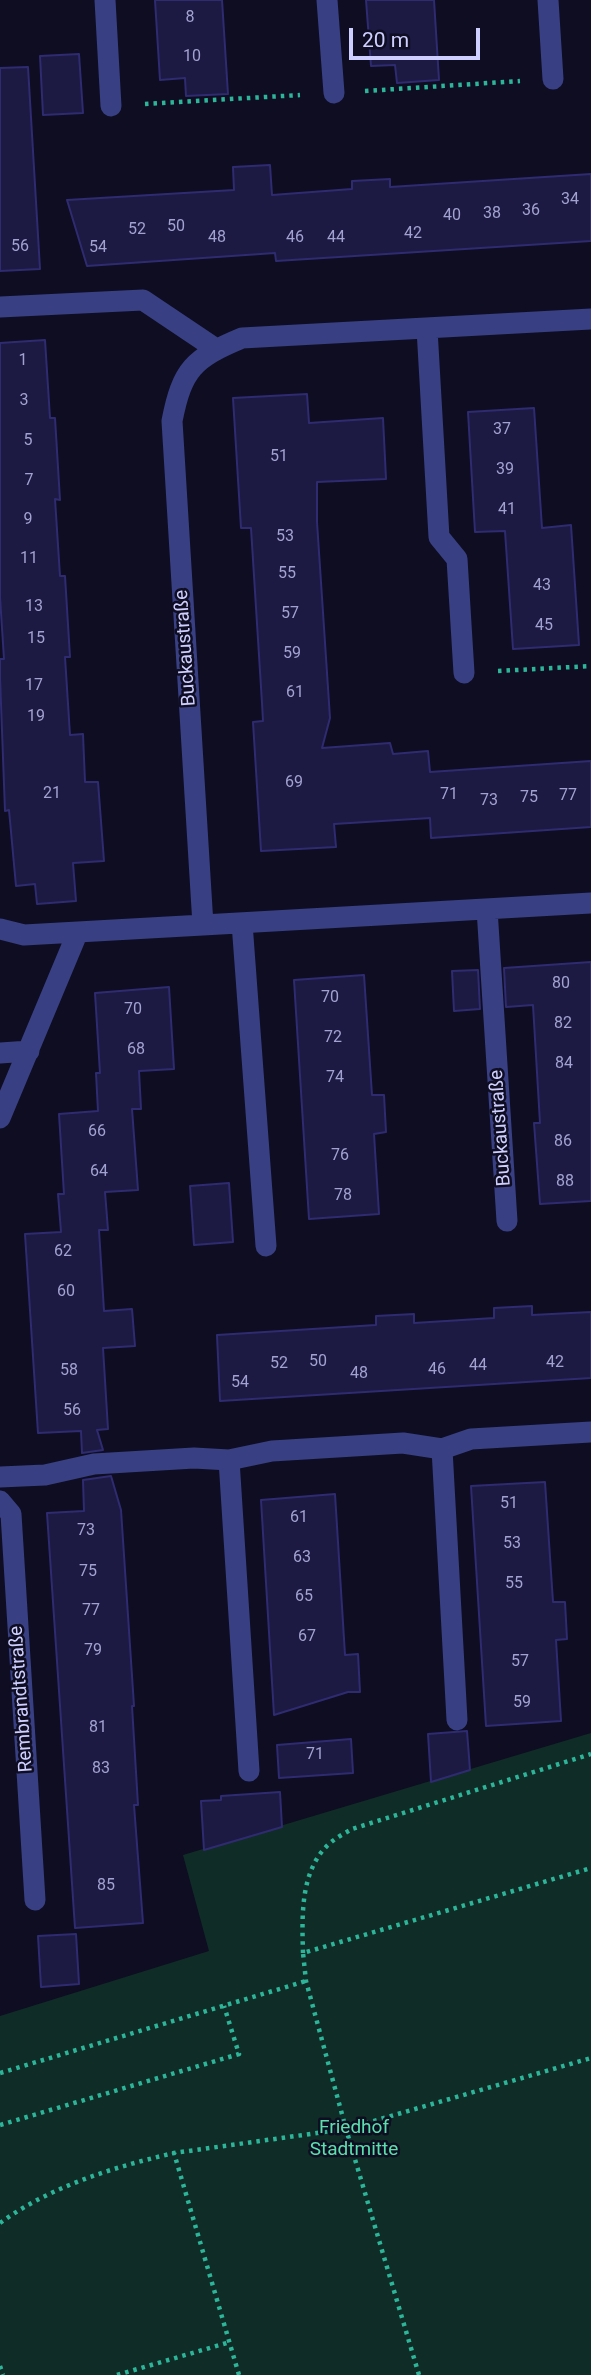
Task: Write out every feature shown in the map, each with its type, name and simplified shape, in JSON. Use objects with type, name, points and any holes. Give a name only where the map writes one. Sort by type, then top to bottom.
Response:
[{"type":"street","points":[[105,0],[111,107]]},
{"type":"street","points":[[327,0],[334,93]]},
{"type":"street","points":[[548,0],[553,79]]},
{"type":"street","points":[[0,307],[143,300],[216,349]]},
{"type":"street","name":"Buckaustraße","points":[[203,925],[172,421],[177,392],[192,366],[216,349],[242,338],[591,319]]},
{"type":"street","points":[[427,329],[439,537],[457,559],[464,673]]},
{"type":"street","points":[[0,929],[24,935],[77,934],[591,903]]},
{"type":"street","name":"Buckaustraße","points":[[487,909],[507,1221]]},
{"type":"street","points":[[242,923],[266,1247]]},
{"type":"street","points":[[0,1118],[77,934]]},
{"type":"street","points":[[0,1053],[29,1051]]},
{"type":"street","points":[[0,1477],[45,1475],[94,1464],[194,1458],[229,1460],[272,1451],[404,1443],[442,1449],[471,1439],[591,1432]]},
{"type":"street","points":[[442,1449],[457,1720]]},
{"type":"street","points":[[229,1460],[248,1771]]},
{"type":"street","name":"Rembrandtstraße","points":[[0,1501],[11,1514],[35,1900]]},
{"type":"path","points":[[464,673],[591,666]]},
{"type":"path","points":[[419,2375],[346,2129],[306,1981],[303,1911],[307,1883],[315,1861],[325,1847],[352,1829],[591,1754]]},
{"type":"path","points":[[303,1953],[591,1868]]},
{"type":"path","points":[[0,2073],[306,1981]]},
{"type":"path","points":[[0,2125],[239,2054],[224,2006]]},
{"type":"path","points":[[0,2223],[33,2203],[84,2179],[143,2160],[174,2153],[346,2129],[591,2058]]},
{"type":"path","points":[[174,2153],[239,2375]]},
{"type":"path","points":[[117,2375],[230,2342]]},
{"type":"path","points":[[0,2366],[3,2375]]},
{"type":"green space","name":"Friedhof Stadtmitte","points":[[591,1733],[591,2375],[0,2375],[0,2016],[209,1951],[183,1855]]},
{"type":"building","points":[[155,0],[222,0],[228,94],[186,96],[185,78],[160,80]]},
{"type":"building","points":[[366,0],[434,0],[439,80],[397,83],[395,65],[371,66]]},
{"type":"building","points":[[79,54],[83,113],[43,115],[40,56]]},
{"type":"building","points":[[28,67],[40,269],[0,271],[0,68]]},
{"type":"building","points":[[270,165],[272,195],[352,189],[352,181],[390,179],[390,187],[591,174],[591,241],[276,261],[275,253],[87,266],[67,200],[234,190],[233,167]]},
{"type":"building","points":[[45,340],[50,418],[55,418],[60,500],[55,499],[60,576],[65,576],[70,657],[65,657],[70,735],[83,734],[85,782],[98,782],[104,861],[73,863],[76,901],[37,904],[35,884],[16,886],[9,810],[5,811],[0,677],[0,659],[4,659],[0,597],[0,343]]},
{"type":"building","points":[[307,394],[309,423],[383,418],[386,479],[317,482],[317,522],[330,718],[322,748],[390,743],[393,754],[428,751],[430,772],[591,761],[591,827],[431,838],[430,818],[334,824],[336,847],[261,851],[253,722],[263,721],[262,703],[251,528],[241,528],[233,398]]},
{"type":"building","points":[[534,408],[542,528],[571,525],[579,645],[513,649],[505,531],[475,532],[468,412]]},
{"type":"building","points":[[591,962],[591,1201],[540,1204],[534,1123],[540,1123],[533,1005],[506,1007],[504,968]]},
{"type":"building","points":[[478,970],[480,1009],[454,1011],[452,971]]},
{"type":"building","points":[[364,975],[372,1095],[384,1095],[386,1132],[374,1134],[379,1214],[309,1219],[294,980]]},
{"type":"building","points":[[169,987],[174,1069],[139,1071],[141,1109],[132,1109],[138,1190],[105,1192],[108,1230],[99,1230],[104,1311],[132,1309],[135,1346],[103,1348],[108,1429],[97,1430],[103,1450],[82,1453],[81,1431],[38,1433],[25,1234],[61,1232],[58,1194],[64,1194],[59,1114],[98,1111],[96,1073],[100,1073],[95,993]]},
{"type":"building","points":[[229,1183],[233,1242],[194,1245],[190,1186]]},
{"type":"building","points":[[532,1306],[532,1315],[591,1312],[591,1378],[220,1401],[217,1335],[376,1325],[376,1316],[414,1314],[414,1323],[494,1318],[494,1308]]},
{"type":"building","points":[[111,1476],[121,1510],[134,1706],[138,1805],[134,1805],[143,1923],[75,1928],[47,1513],[84,1511],[83,1480]]},
{"type":"building","points":[[545,1482],[553,1602],[565,1602],[567,1639],[556,1640],[561,1721],[486,1726],[471,1486]]},
{"type":"building","points":[[335,1494],[345,1655],[358,1654],[360,1692],[348,1692],[274,1715],[261,1500]]},
{"type":"building","points":[[467,1731],[470,1770],[431,1782],[428,1734]]},
{"type":"building","points":[[351,1739],[353,1773],[279,1778],[277,1745]]},
{"type":"building","points":[[280,1792],[282,1827],[204,1850],[201,1801],[221,1800],[221,1796]]},
{"type":"building","points":[[76,1934],[79,1984],[41,1987],[38,1936]]}]
